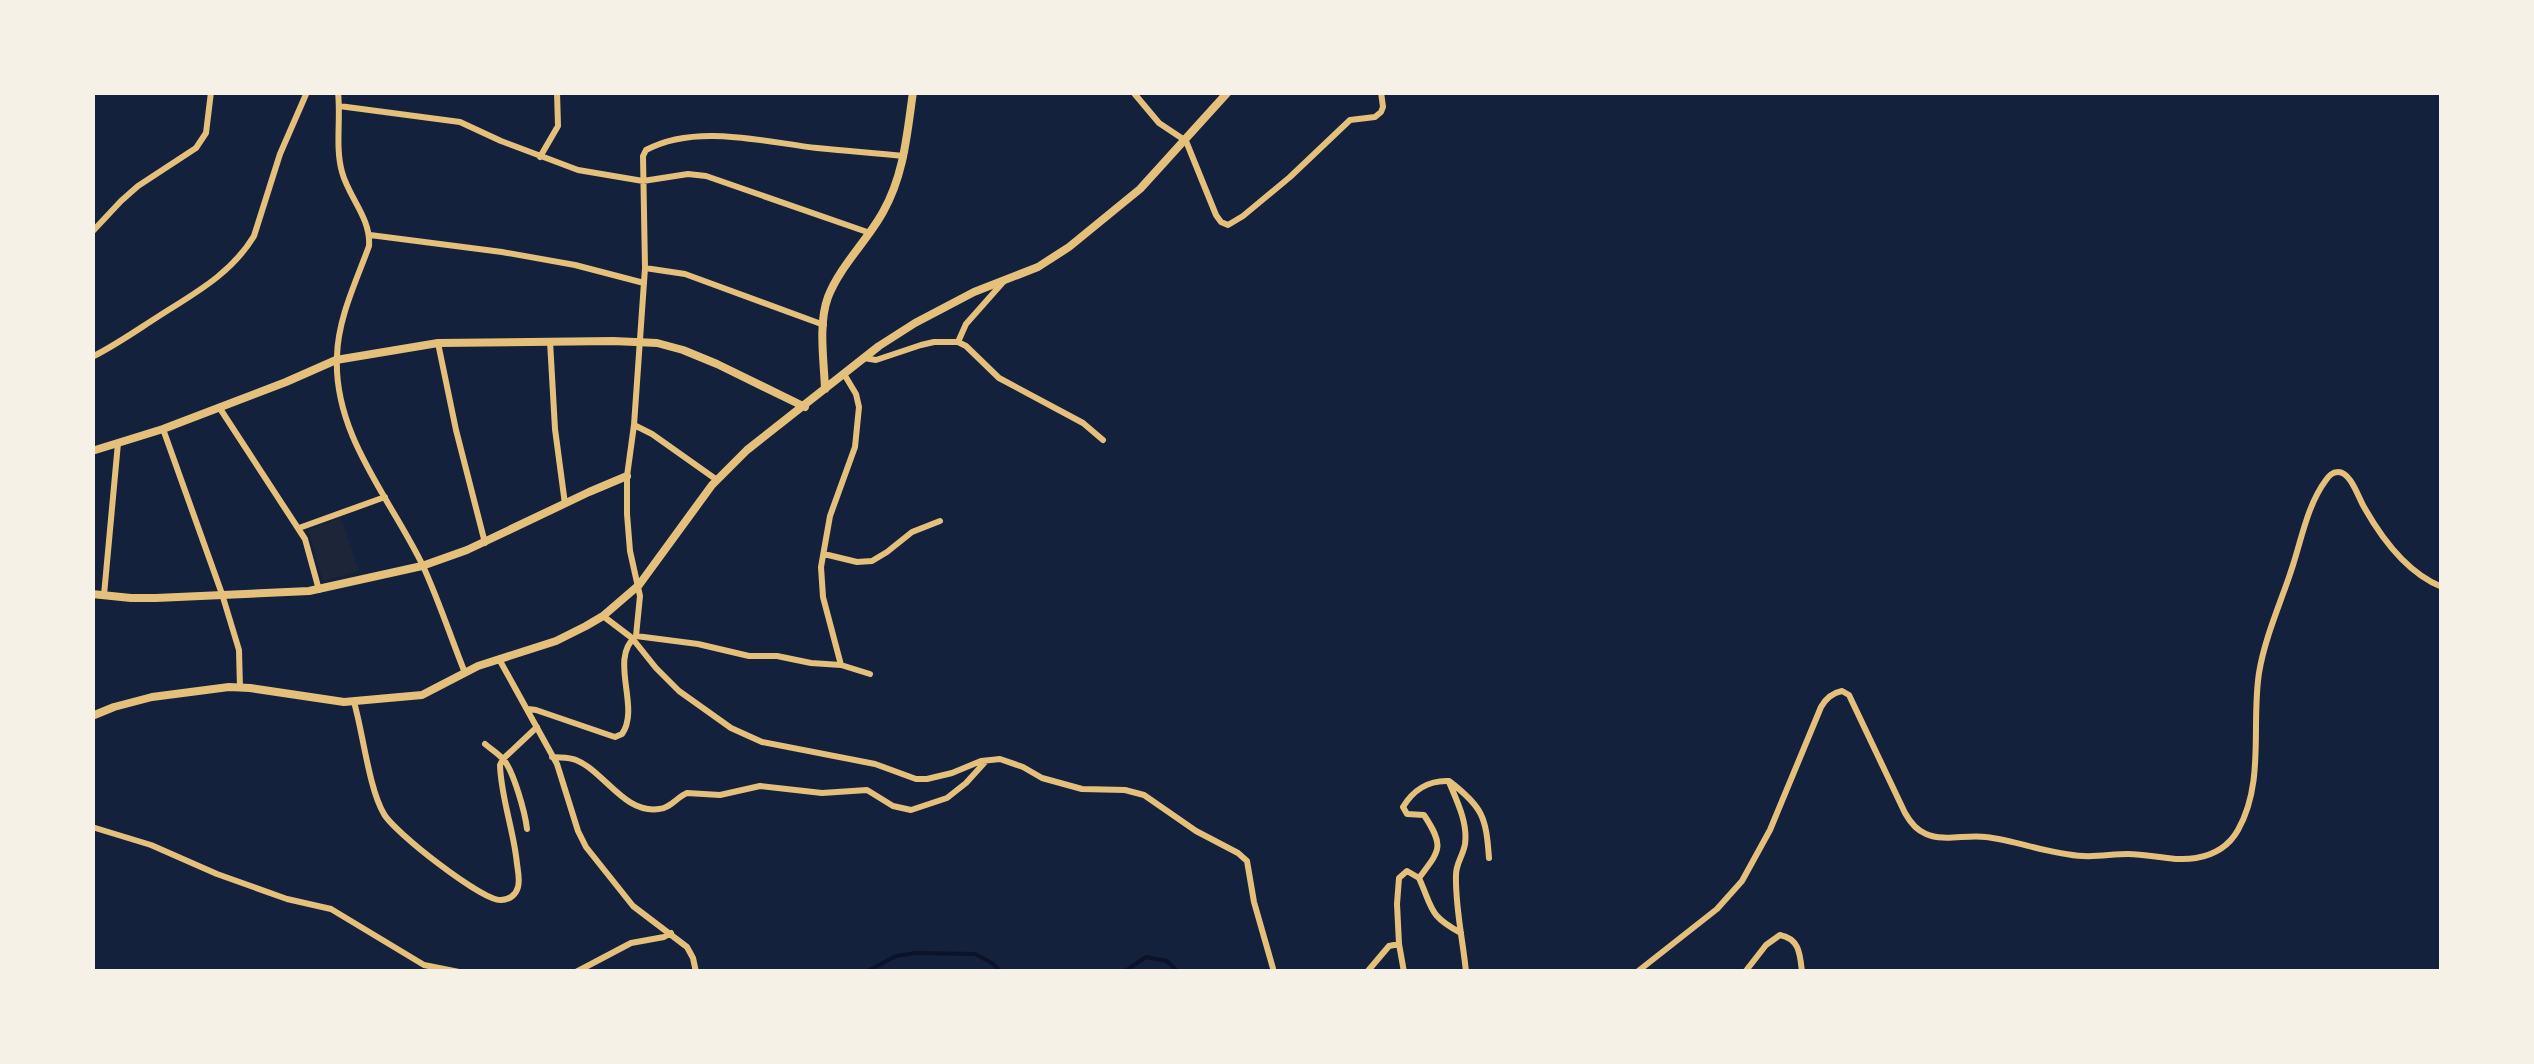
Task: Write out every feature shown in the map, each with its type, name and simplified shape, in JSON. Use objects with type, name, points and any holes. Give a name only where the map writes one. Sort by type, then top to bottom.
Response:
[{"type":"street","points":[[92,232],[138,186],[196,148],[206,133],[210,92]]},
{"type":"street","points":[[92,358],[206,287],[246,248],[280,154],[308,92]]},
{"type":"street","points":[[338,92],[341,168],[370,235],[342,322],[336,360],[342,408],[357,446],[422,566],[465,674]]},
{"type":"street","points":[[540,157],[558,126],[558,92]]},
{"type":"street","points":[[824,389],[828,298],[892,194],[904,156],[912,92]]},
{"type":"street","points":[[1133,92],[1159,123],[1186,140],[1216,215],[1228,225],[1290,177],[1350,120],[1374,117],[1381,112],[1381,92]]},
{"type":"street","points":[[92,716],[152,698],[213,689],[240,688],[354,702],[422,696],[499,658],[556,641],[603,616],[639,585],[717,480],[747,450],[863,358],[933,312],[1038,267],[1070,247],[1140,188],[1228,92]]},
{"type":"street","points":[[340,106],[460,122],[578,170],[643,182],[688,174],[706,176],[870,233]]},
{"type":"street","points":[[528,709],[609,736],[622,734],[628,723],[625,660],[634,637],[640,596],[627,530],[645,268],[646,150],[704,137],[904,156]]},
{"type":"street","points":[[370,235],[557,262],[644,283]]},
{"type":"street","points":[[645,268],[685,274],[824,325]]},
{"type":"street","points":[[958,342],[966,324],[1006,279]]},
{"type":"street","points":[[550,341],[555,429],[565,504]]},
{"type":"street","points":[[863,358],[876,360],[921,345],[958,342],[999,378],[1089,427],[1103,440]]},
{"type":"street","points":[[438,343],[485,543]]},
{"type":"street","points":[[92,451],[163,429],[336,360],[438,343],[658,343],[683,350],[805,406]]},
{"type":"street","points":[[841,665],[823,597],[821,567],[830,516],[855,447],[858,407],[856,394],[844,374]]},
{"type":"street","points":[[219,407],[299,528],[310,550],[319,590]]},
{"type":"street","points":[[634,425],[717,480]]},
{"type":"street","points":[[163,429],[239,650],[240,688]]},
{"type":"street","points":[[104,596],[118,443]]},
{"type":"street","points":[[1638,972],[1718,909],[1742,882],[1770,830],[1820,708],[1836,692],[1842,690],[1850,695],[1905,813],[1927,835],[1986,837],[2083,856],[2194,858],[2228,844],[2248,808],[2255,769],[2261,665],[2308,516],[2326,479],[2335,472],[2345,474],[2395,552],[2414,572],[2442,587]]},
{"type":"street","points":[[92,594],[144,598],[319,590],[422,566],[485,543],[628,476]]},
{"type":"street","points":[[299,528],[385,496]]},
{"type":"street","points":[[823,554],[857,562],[872,560],[912,532],[940,521]]},
{"type":"street","points":[[603,616],[634,637],[679,691],[756,740],[875,764],[927,780],[987,760],[1007,760],[1042,778],[1082,789],[1125,790],[1144,795],[1196,831],[1238,853],[1248,865],[1274,972]]},
{"type":"street","points":[[634,637],[698,644],[748,656],[841,665],[870,674]]},
{"type":"street","points":[[499,658],[561,775],[586,847],[634,906],[672,933],[690,952],[696,972]]},
{"type":"street","points":[[354,702],[380,806],[391,825],[460,878],[500,900],[513,896],[518,889],[517,859],[500,773],[503,759],[537,728]]},
{"type":"street","points":[[485,744],[503,759],[525,810],[527,829]]},
{"type":"street","points":[[552,757],[575,760],[620,795],[654,810],[667,808],[687,793],[720,795],[760,786],[822,793],[867,790],[893,806],[911,810],[947,798],[987,760]]},
{"type":"street","points":[[1448,781],[1484,817],[1489,858]]},
{"type":"street","points":[[1420,878],[1438,851],[1438,842],[1424,815],[1408,814],[1404,804],[1427,784],[1448,781]]},
{"type":"street","points":[[1448,781],[1465,834],[1456,876],[1466,972]]},
{"type":"street","points":[[92,826],[151,844],[217,874],[287,899],[331,909],[424,966],[458,972]]},
{"type":"street","points":[[1404,972],[1398,944],[1397,904],[1400,878],[1407,871],[1420,878],[1433,912],[1462,933]]},
{"type":"street","points":[[576,972],[631,942],[672,933]]},
{"type":"street","points":[[1746,972],[1766,945],[1780,935],[1796,944],[1802,972]]},
{"type":"street","points":[[1368,972],[1390,946],[1398,944]]},
{"type":"shaded area","points":[[341,518],[359,571],[323,581],[308,530]]},
{"type":"waterway","points":[[866,972],[896,956],[916,953],[975,954],[1001,972]]},
{"type":"waterway","points":[[1124,972],[1146,957],[1167,961],[1178,972]]}]
